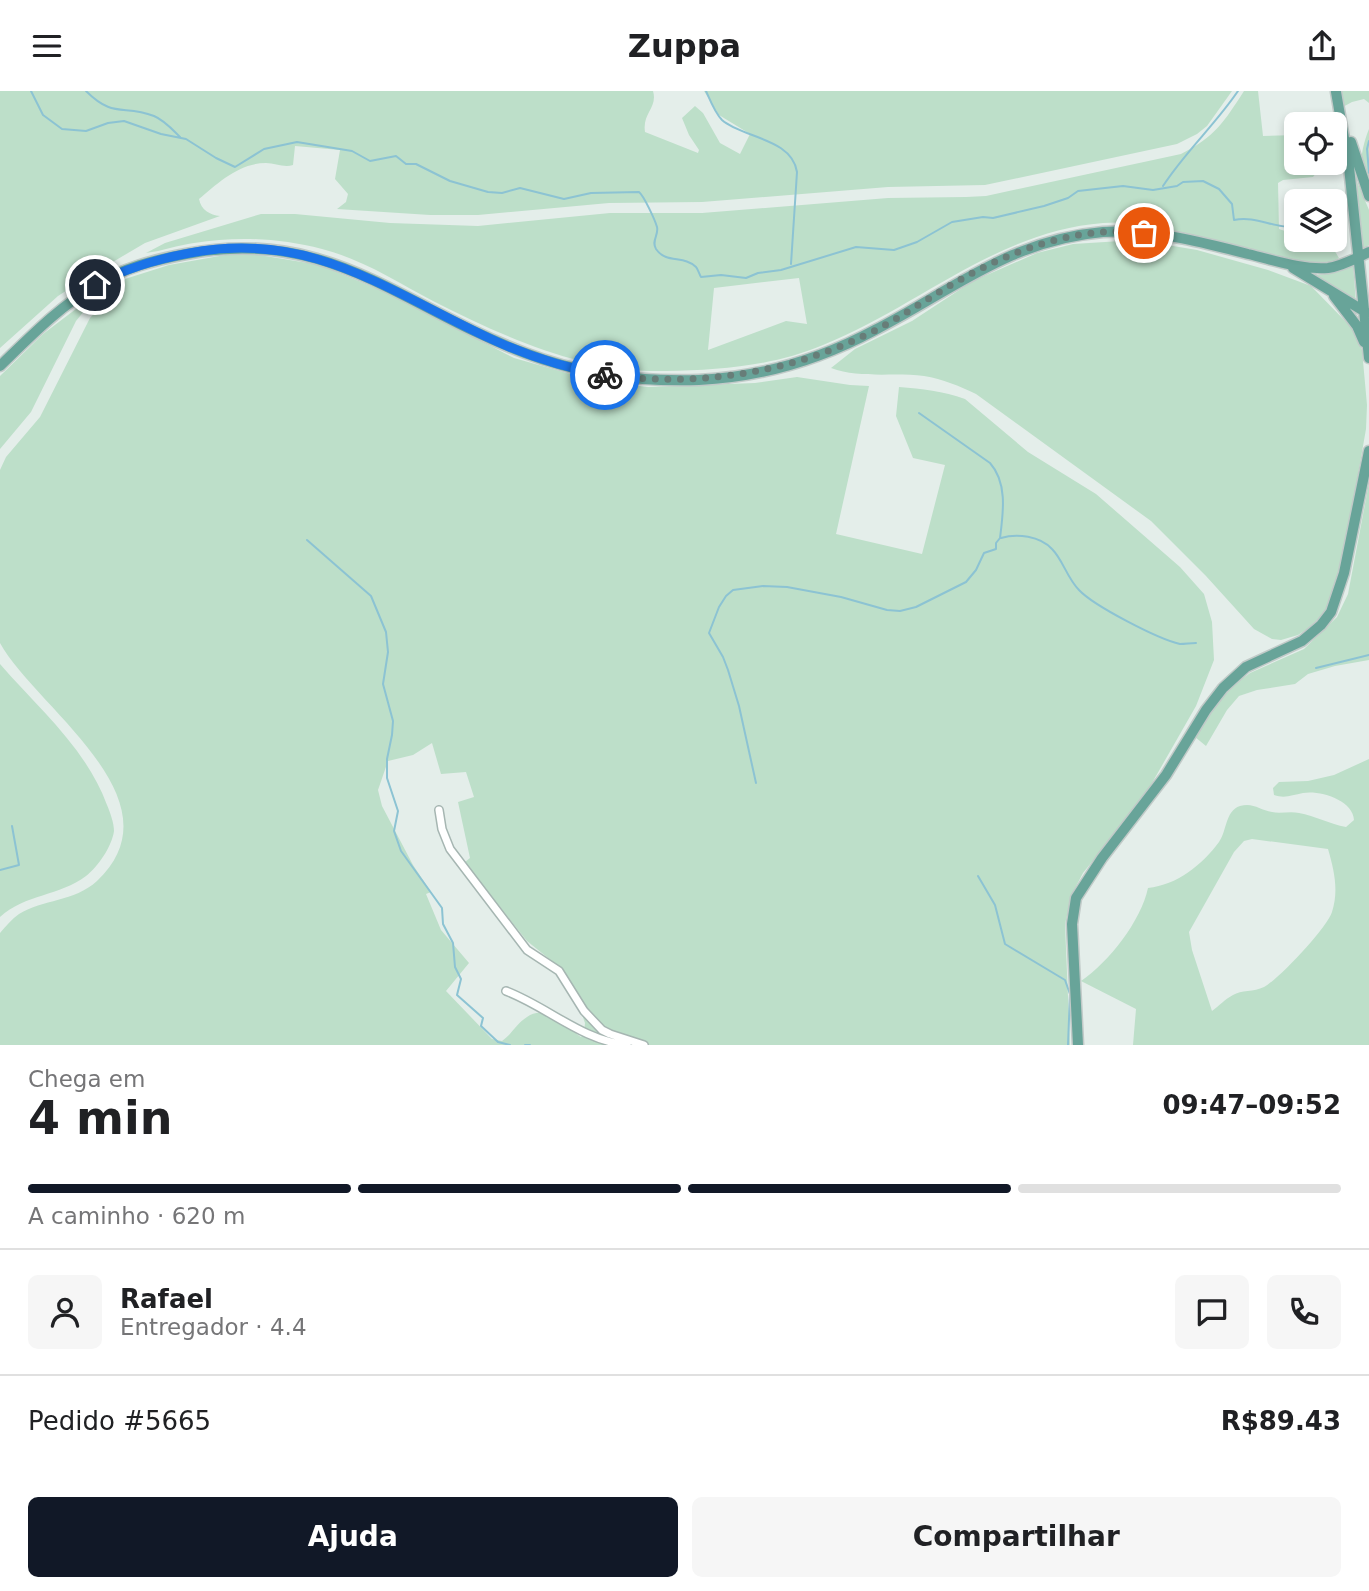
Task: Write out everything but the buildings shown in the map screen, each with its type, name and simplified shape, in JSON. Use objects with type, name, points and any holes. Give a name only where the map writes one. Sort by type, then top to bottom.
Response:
[{"type":"main road","points":[[1335,92],[1369,196]]},
{"type":"main road","points":[[1335,92],[1347,152],[1356,228],[1364,254],[1369,359]]},
{"type":"main road","points":[[1340,265],[1350,252],[1356,228]]},
{"type":"main road","points":[[0,366],[64,307],[106,279],[151,261],[228,247],[283,250],[316,257],[375,280],[525,353],[580,370],[662,380],[719,378],[772,369],[818,356],[874,331],[985,267],[1072,236],[1115,232],[1144,233],[1320,268],[1340,265],[1364,254]]},
{"type":"main road","points":[[1280,262],[1367,312]]},
{"type":"main road","points":[[1324,285],[1357,326],[1369,359]]},
{"type":"main road","points":[[1077,1045],[1072,924],[1076,898],[1097,864],[1166,775],[1206,710],[1223,688],[1246,667],[1301,641],[1321,625],[1331,612],[1344,573],[1369,450]]},
{"type":"main road","points":[[1365,469],[1369,458]]},
{"type":"street","points":[[439,810],[442,829],[450,849],[527,950],[559,971],[584,1011],[602,1030],[644,1045]]},
{"type":"street","points":[[506,991],[541,1006],[586,1035],[627,1045]]},
{"type":"green space","points":[[0,91],[653,91],[654,97],[645,132],[698,153],[699,150],[682,118],[695,106],[703,113],[720,143],[740,154],[750,134],[719,115],[704,91],[1232,91],[1207,126],[1177,144],[985,185],[888,187],[702,202],[609,203],[478,215],[337,209],[346,202],[348,194],[335,179],[340,150],[295,146],[293,165],[266,163],[247,166],[230,175],[199,199],[206,211],[220,216],[145,243],[89,276],[58,296],[0,348]]},
{"type":"green space","points":[[1244,91],[1258,91],[1263,136],[1284,135],[1284,175],[1315,175],[1278,183],[1279,229],[1284,231],[1284,252],[1336,252],[1339,258],[1328,265],[1307,266],[1140,224],[1115,222],[1064,229],[993,255],[858,329],[823,345],[785,358],[726,368],[635,370],[605,366],[546,351],[489,328],[351,259],[306,245],[274,240],[227,239],[146,253],[165,243],[261,214],[478,226],[610,213],[702,213],[888,198],[986,196],[1181,154],[1211,135]],"holes":[[[799,278],[807,324],[786,321],[708,350],[714,288]]]},
{"type":"green space","points":[[1336,91],[1369,91],[1369,103],[1364,99],[1341,108]]},
{"type":"green space","points":[[1369,129],[1369,201],[1362,185],[1361,166]]},
{"type":"green space","points":[[1355,177],[1369,210],[1369,245],[1362,249]]},
{"type":"green space","points":[[1137,240],[1197,250],[1268,270],[1311,286],[1352,328],[1362,350],[1367,405],[1366,429],[1339,583],[1329,609],[1298,635],[1281,640],[1272,639],[1254,629],[1151,521],[976,394],[951,383],[924,376],[865,374],[831,368],[855,349],[912,321],[973,281],[1037,253],[1073,244]]},
{"type":"green space","points":[[225,255],[259,255],[320,265],[390,294],[514,358],[595,381],[648,387],[755,383],[797,377],[869,386],[836,534],[922,554],[945,465],[913,458],[896,416],[899,387],[941,392],[965,399],[1028,452],[1096,494],[1180,567],[1204,594],[1212,622],[1214,660],[1196,706],[1144,797],[1083,873],[1072,894],[1065,924],[1070,1045],[0,1045],[0,933],[11,920],[28,909],[69,897],[97,881],[119,850],[123,819],[113,787],[94,756],[18,668],[0,643],[0,470],[6,457],[40,417],[90,318],[125,279],[169,265]],"holes":[[[432,743],[441,774],[466,772],[474,797],[458,802],[470,858],[465,862],[466,865],[527,941],[558,966],[578,1003],[585,1023],[581,1037],[556,1018],[534,1013],[523,1019],[502,1041],[492,1039],[446,991],[469,963],[441,930],[426,894],[431,892],[413,865],[382,806],[378,790],[388,761],[413,755]]]},
{"type":"green space","points":[[1353,264],[1356,304],[1312,276],[1338,272]]},
{"type":"green space","points":[[101,290],[76,321],[31,412],[0,449],[0,376],[43,334]]},
{"type":"green space","points":[[1369,483],[1369,660],[1308,674],[1295,684],[1239,696],[1227,710],[1206,746],[1195,737],[1216,705],[1235,684],[1250,673],[1304,649],[1337,617],[1348,594]]},
{"type":"green space","points":[[0,664],[60,730],[87,765],[108,808],[114,831],[104,856],[86,876],[65,888],[20,904],[0,917]]},
{"type":"green space","points":[[1369,759],[1369,1045],[1133,1045],[1136,1009],[1081,981],[1113,952],[1122,940],[1139,914],[1148,888],[1169,883],[1197,866],[1219,842],[1229,817],[1240,806],[1253,806],[1275,813],[1299,813],[1346,827],[1354,820],[1352,813],[1334,798],[1310,792],[1285,797],[1274,795],[1273,788],[1279,782],[1308,781],[1334,775]],"holes":[[[1252,839],[1328,849],[1334,872],[1335,896],[1332,912],[1321,929],[1302,953],[1271,982],[1260,989],[1236,993],[1212,1011],[1192,950],[1189,932],[1234,852],[1244,841]]]},
{"type":"waterway","points":[[31,91],[43,115],[62,129],[86,131],[108,123],[124,121],[161,134],[186,139],[235,167],[264,149],[297,142],[352,151],[370,161],[396,156],[406,164],[416,164],[450,181],[488,192],[502,193],[520,188],[564,199],[591,193],[639,192],[657,227],[654,243],[656,249],[660,254],[691,263],[701,277],[721,275],[746,278],[856,247],[894,250],[917,242],[952,222],[993,218],[1044,206],[1068,198],[1078,191],[1123,186],[1153,190],[1177,186],[1183,182],[1203,181],[1219,189],[1232,204],[1234,220],[1251,219],[1284,226]]},
{"type":"waterway","points":[[86,91],[104,105],[158,118],[180,137]]},
{"type":"waterway","points":[[706,91],[722,120],[776,145],[793,161],[797,172],[791,264]]},
{"type":"waterway","points":[[1163,186],[1238,91]]},
{"type":"waterway","points":[[1369,141],[1369,173]]},
{"type":"waterway","points":[[756,783],[728,670],[709,633],[726,596],[733,590],[763,586],[787,587],[900,611],[916,607],[966,582],[976,570],[984,553],[996,549],[1000,538],[1003,499],[996,471],[990,463],[919,413]]},
{"type":"waterway","points":[[1001,538],[1021,536],[1041,541],[1056,553],[1071,580],[1087,597],[1157,636],[1180,644],[1196,643]]},
{"type":"waterway","points":[[307,540],[371,596],[386,632],[388,652],[383,684],[393,721],[387,778],[398,811],[394,831],[401,851],[442,908],[443,924],[453,943],[455,967],[461,979],[457,995],[483,1018],[481,1026],[498,1042],[510,1045]]},
{"type":"waterway","points":[[1316,668],[1369,655]]},
{"type":"waterway","points":[[0,870],[19,865],[12,826]]},
{"type":"waterway","points":[[978,876],[995,905],[1005,944],[1065,980],[1070,994],[1068,1045]]},
{"type":"waterway","points":[[525,1045],[530,1045]]},
{"type":"way so far","points":[[605,375],[639,379],[697,380],[734,376],[797,363],[874,331],[963,278],[1023,251],[1072,236],[1132,231],[1144,233]]},
{"type":"route","points":[[95,285],[117,273],[151,261],[201,251],[228,247],[283,250],[326,260],[375,280],[525,353],[605,375]]}]
